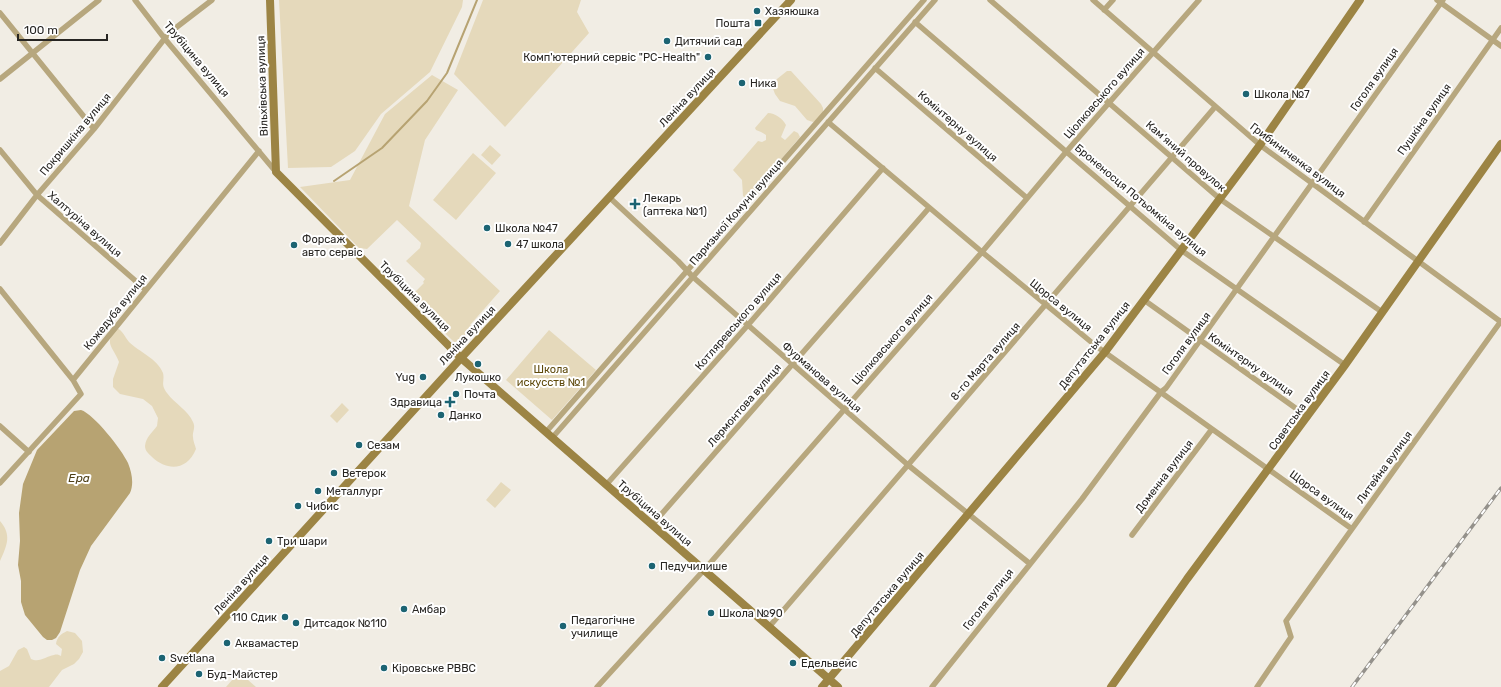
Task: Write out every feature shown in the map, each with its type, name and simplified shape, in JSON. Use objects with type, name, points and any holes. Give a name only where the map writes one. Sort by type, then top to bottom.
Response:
[{"type":"street","points":[[0,79],[99,0]]},
{"type":"street","name":"Трубіцина вулиця","points":[[135,0],[276,172],[461,358],[838,687]]},
{"type":"street","name":"Покришкіна вулиця","points":[[0,243],[37,195],[94,129],[169,33],[212,0]]},
{"type":"street","name":"Вільхівська вулиця","points":[[270,0],[276,172]]},
{"type":"street","name":"Леніна вулиця","points":[[162,687],[461,358],[791,0]]},
{"type":"street","name":"Паризької Комуни вулиця","points":[[549,435],[687,271],[924,0]]},
{"type":"street","name":"Паризької Комуни вулиця","points":[[549,435],[693,277],[935,0]]},
{"type":"street","name":"Кам’яний провулок","points":[[990,0],[1220,199],[1382,312]]},
{"type":"street","name":"Грибиниченка вулиця","points":[[1093,0],[1260,145],[1501,321]]},
{"type":"street","points":[[1104,10],[1113,0]]},
{"type":"street","name":"Ціолковського вулиця","points":[[597,687],[704,570],[843,409],[982,252],[1066,152],[1199,0]]},
{"type":"street","name":"Депутатська вулиця","points":[[822,687],[1105,352],[1260,145],[1360,0]]},
{"type":"street","points":[[1440,1],[1501,46]]},
{"type":"street","name":"Гоголя вулиця","points":[[932,687],[1082,499],[1161,392],[1166,388],[1312,184],[1440,1]]},
{"type":"street","points":[[0,13],[94,129]]},
{"type":"street","name":"Броненосця Потьомкіна вулиця","points":[[915,22],[1181,250],[1345,365]]},
{"type":"street","name":"Пушкіна вулиця","points":[[1364,222],[1501,28]]},
{"type":"street","name":"Комінтерну вулиця","points":[[875,68],[1027,198]]},
{"type":"street","name":"8-го Марта вулиця","points":[[769,627],[1215,107]]},
{"type":"street","name":"Щорса вулиця","points":[[828,122],[1045,306],[1105,352],[1352,529]]},
{"type":"street","name":"Советська вулиця","points":[[1111,687],[1187,579],[1308,417],[1501,144]]},
{"type":"street","name":"Халтуріна вулиця","points":[[0,150],[37,195],[146,290]]},
{"type":"street","name":"Кожедуба вулиця","points":[[72,380],[259,151]]},
{"type":"street","name":"Котляревського вулиця","points":[[606,485],[748,325],[883,168]]},
{"type":"street","name":"Фурманова вулиця","points":[[609,197],[693,277],[843,409],[908,465],[1030,563]]},
{"type":"street","name":"Лермонтова вулиця","points":[[652,525],[794,365],[929,208]]},
{"type":"street","points":[[0,289],[72,380],[81,394],[0,483]]},
{"type":"street","name":"Комінтерну вулиця","points":[[1144,300],[1308,417]]},
{"type":"street","name":"Литейна вулиця","points":[[1257,687],[1291,637],[1286,621],[1501,321]]},
{"type":"street","points":[[0,426],[28,452]]},
{"type":"street","name":"Доменна вулиця","points":[[1132,535],[1212,429]]},
{"type":"green space","points":[[279,0],[463,0],[462,7],[430,72],[381,114],[355,151],[331,167],[288,168]]},
{"type":"green space","points":[[483,0],[581,0],[577,12],[589,33],[505,127],[454,74]]},
{"type":"green space","points":[[787,71],[791,71],[821,104],[823,113],[817,121],[813,122],[807,120],[795,106],[780,101],[775,94],[772,86],[777,79]]},
{"type":"green space","points":[[432,75],[458,90],[425,140],[409,206],[500,291],[470,325],[472,327],[458,342],[454,342],[409,298],[424,283],[423,282],[425,279],[406,261],[420,248],[421,243],[397,220],[367,249],[359,248],[300,187],[350,180],[385,114]]},
{"type":"green space","points":[[768,113],[776,115],[785,123],[786,125],[781,137],[785,140],[794,131],[798,133],[800,137],[747,199],[743,196],[742,180],[733,170],[758,141],[762,142],[766,140],[766,135],[755,128]]},
{"type":"green space","points":[[490,145],[501,155],[492,165],[481,155]]},
{"type":"green space","points":[[473,153],[496,173],[456,220],[433,200]]},
{"type":"green space","points":[[117,328],[133,346],[157,363],[163,373],[163,385],[165,390],[170,397],[188,414],[193,422],[193,438],[196,449],[187,462],[182,465],[164,465],[148,454],[145,446],[148,438],[157,426],[158,418],[152,406],[143,399],[120,394],[113,387],[113,379],[119,362],[110,345],[110,342],[113,333]]},
{"type":"green space","name":"Школа искусств №1","points":[[549,330],[596,370],[552,420],[506,380]]},
{"type":"green space","points":[[342,403],[349,410],[337,423],[330,416]]},
{"type":"green space","points":[[501,482],[511,490],[495,508],[486,500]]},
{"type":"green space","points":[[0,521],[6,531],[7,540],[5,550],[0,561]]},
{"type":"green space","points":[[67,631],[75,633],[82,641],[83,652],[74,664],[62,670],[49,687],[0,687],[0,671],[9,666],[18,650],[24,647],[27,649],[31,659],[34,660],[40,660],[55,655],[61,656],[62,649],[56,644],[57,639]]},
{"type":"green space","points":[[239,672],[256,687],[226,687]]},
{"type":"water","name":"Ера","points":[[81,410],[87,413],[100,425],[125,457],[132,478],[132,486],[130,493],[91,546],[80,570],[60,632],[56,638],[47,640],[25,615],[21,602],[21,581],[18,565],[20,541],[19,513],[23,484],[37,450],[74,411]]},
{"type":"waterway","points":[[334,181],[382,148],[427,101],[447,73],[477,0]]},
{"type":"railway","points":[[1352,687],[1501,488]]},
{"type":"place","name":"Хазяюшка","points":[[757,11]]},
{"type":"place","name":"Пошта","points":[[758,23]]},
{"type":"place","name":"Дитячий сад","points":[[667,41]]},
{"type":"place","name":"Комп'ютерний сервіс \"PC-Health\"","points":[[708,57]]},
{"type":"place","name":"Ника","points":[[742,83]]},
{"type":"place","name":"Школа №7","points":[[1246,94]]},
{"type":"place","name":"Лекарь (аптека №1)","points":[[635,204]]},
{"type":"place","name":"Школа №47","points":[[487,228]]},
{"type":"place","name":"47 школа","points":[[508,244]]},
{"type":"place","name":"Форсаж авто сервіс","points":[[294,245]]},
{"type":"place","name":"Лукошко","points":[[478,364]]},
{"type":"place","name":"Yug","points":[[423,377]]},
{"type":"place","name":"Почта","points":[[456,394]]},
{"type":"place","name":"Здравица","points":[[450,402]]},
{"type":"place","name":"Данко","points":[[441,415]]},
{"type":"place","name":"Сезам","points":[[359,445]]},
{"type":"place","name":"Ветерок","points":[[334,473]]},
{"type":"place","name":"Металлург","points":[[318,491]]},
{"type":"place","name":"Чибис","points":[[298,506]]},
{"type":"place","name":"Три шари","points":[[269,541]]},
{"type":"place","name":"Педучилише","points":[[652,566]]},
{"type":"place","name":"Амбар","points":[[404,609]]},
{"type":"place","name":"Школа №90","points":[[711,613]]},
{"type":"place","name":"110 Сдик","points":[[285,617]]},
{"type":"place","name":"Дитсадок №110","points":[[296,623]]},
{"type":"place","name":"Педагогічне училище","points":[[563,626]]},
{"type":"place","name":"Аквамастер","points":[[227,643]]},
{"type":"place","name":"Svetlana","points":[[162,658]]},
{"type":"place","name":"Едельвейс","points":[[793,663]]},
{"type":"place","name":"Кіровське РВВС","points":[[384,668]]},
{"type":"place","name":"Буд-Майстер","points":[[199,674]]}]
